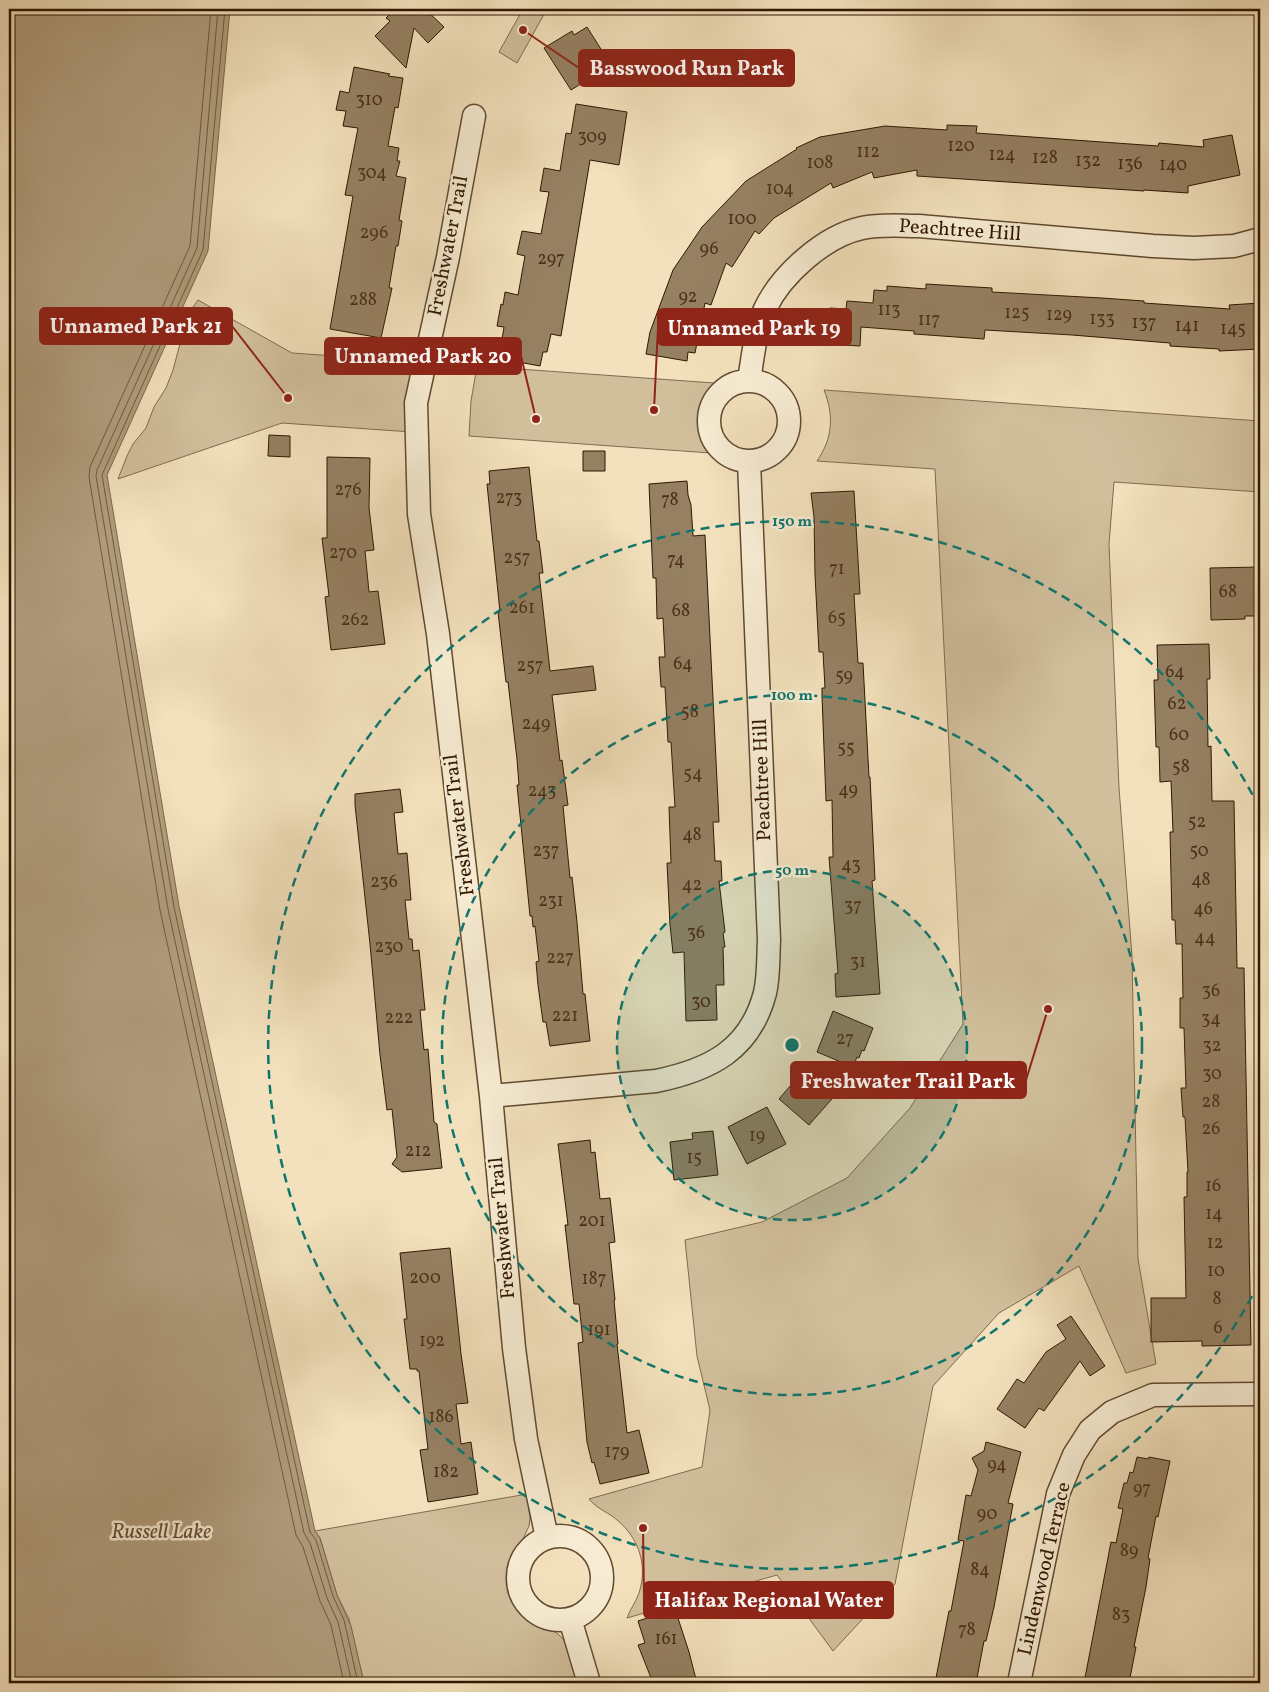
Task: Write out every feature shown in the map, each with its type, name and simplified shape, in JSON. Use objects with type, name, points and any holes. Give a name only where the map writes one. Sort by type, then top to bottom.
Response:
[{"type":"street","name":"Freshwater Trail","points":[[474,116],[448,257],[416,403],[419,514],[438,634],[491,1096],[515,1357],[526,1439],[547,1538]]},
{"type":"street","name":"Peachtree Hill","points":[[749,380],[759,328],[765,309],[779,288],[800,263],[814,252],[838,237],[861,228],[919,226],[1194,248],[1234,246],[1260,239]]},
{"type":"street","points":[[749,380],[763,383],[775,390],[784,401],[789,419],[789,428],[784,441],[775,452],[763,459],[749,462],[736,460],[725,454],[710,433],[709,420],[710,408],[725,388],[736,382],[749,380]]},
{"type":"street","name":"Peachtree Hill","points":[[491,1096],[672,1078],[706,1067],[722,1058],[745,1036],[757,1016],[765,992],[769,940],[749,462]]},
{"type":"street","name":"Lindenwood Terrace","points":[[1020,1683],[1058,1494],[1074,1454],[1090,1430],[1112,1412],[1153,1395],[1260,1394]]},
{"type":"street","points":[[560,1536],[574,1538],[586,1544],[595,1554],[601,1567],[602,1580],[599,1594],[593,1605],[583,1614],[570,1619],[556,1620],[542,1617],[530,1608],[521,1596],[517,1582],[518,1568],[524,1555],[534,1544],[547,1538],[560,1536]]},
{"type":"street","points":[[570,1619],[589,1683]]},
{"type":"shaded area","points":[[523,9],[547,9],[517,63],[499,52]]},
{"type":"shaded area","points":[[198,300],[292,353],[421,362],[412,432],[282,423],[118,479],[133,444],[146,428],[154,407],[166,388],[173,370],[188,314]]},
{"type":"shaded area","points":[[477,366],[714,383],[706,401],[703,418],[704,434],[711,453],[469,436],[471,401]]},
{"type":"shaded area","points":[[824,390],[1260,421],[1260,492],[1114,482],[1109,544],[1119,788],[1132,956],[1138,1259],[1156,1364],[1126,1373],[1079,1266],[999,1313],[933,1386],[895,1584],[833,1651],[777,1575],[627,1618],[642,1583],[640,1553],[625,1527],[589,1499],[702,1467],[710,1410],[697,1356],[685,1240],[762,1222],[847,1178],[910,1108],[963,1024],[935,469],[817,461],[826,444],[830,426],[829,408]]},
{"type":"shaded area","points":[[527,1494],[530,1518],[529,1526],[515,1556],[514,1575],[516,1588],[520,1600],[531,1616],[558,1634],[567,1643],[580,1681],[572,1683],[364,1683],[349,1619],[337,1595],[320,1538],[315,1531]]},
{"type":"water","name":"Russell Lake","points":[[9,9],[230,9],[208,251],[107,475],[179,906],[315,1531],[320,1538],[337,1595],[351,1626],[364,1683],[9,1683]]},
{"type":"building","points":[[395,9],[425,9],[444,27],[428,43],[414,28],[406,68],[375,36],[390,21],[386,18]]},
{"type":"building","points":[[587,27],[611,65],[571,90],[544,48],[572,31],[574,35]]},
{"type":"building","points":[[354,67],[403,78],[398,108],[395,107],[388,146],[399,148],[397,161],[400,161],[396,176],[406,178],[399,220],[402,221],[389,288],[392,288],[381,338],[330,329],[353,196],[345,195],[358,128],[343,126],[346,111],[336,110],[340,91],[349,93]]},
{"type":"building","points":[[576,104],[627,112],[619,165],[590,160],[561,336],[551,334],[547,352],[543,352],[540,366],[502,359],[499,358],[504,327],[497,326],[505,292],[518,295],[525,256],[517,254],[522,231],[541,234],[549,192],[540,191],[544,168],[560,171],[566,133],[571,134]]},
{"type":"building","points":[[947,125],[977,126],[976,133],[1158,146],[1159,143],[1204,147],[1203,140],[1232,135],[1240,175],[1188,186],[1188,193],[917,176],[917,170],[874,178],[872,172],[833,188],[831,183],[774,218],[759,234],[755,231],[732,267],[726,263],[711,305],[705,303],[695,353],[688,352],[687,361],[646,354],[650,332],[673,270],[702,227],[746,181],[796,148],[820,137],[885,126],[947,130]]},
{"type":"building","points":[[926,284],[992,288],[992,292],[1144,301],[1144,303],[1230,309],[1229,305],[1260,303],[1260,349],[1219,351],[1219,349],[1170,346],[1170,343],[985,330],[984,339],[914,334],[914,331],[861,327],[860,346],[828,344],[830,308],[846,309],[847,301],[873,303],[874,290],[887,291],[887,286],[926,289]]},
{"type":"building","points":[[269,435],[290,436],[290,457],[268,456]]},
{"type":"building","points":[[583,451],[605,451],[605,471],[583,471]]},
{"type":"building","points":[[327,457],[370,458],[369,508],[374,550],[365,551],[369,592],[378,591],[385,644],[331,650],[325,597],[329,596],[322,538],[327,538]]},
{"type":"building","points":[[529,467],[537,541],[539,541],[543,573],[539,573],[550,671],[593,666],[596,690],[552,695],[560,761],[562,760],[568,805],[563,806],[570,878],[572,877],[577,922],[583,994],[585,994],[590,1041],[550,1046],[546,1022],[543,1022],[538,985],[536,962],[539,961],[535,926],[533,927],[532,916],[530,916],[517,785],[519,785],[517,759],[498,612],[500,612],[487,484],[490,484],[489,471]]},
{"type":"building","points":[[687,481],[693,536],[705,535],[719,822],[713,822],[715,861],[721,861],[722,881],[719,881],[725,947],[723,947],[724,985],[716,985],[717,1020],[686,1021],[684,952],[673,953],[670,925],[667,863],[671,863],[669,807],[675,807],[671,742],[668,742],[665,687],[661,687],[659,657],[665,657],[663,618],[657,619],[656,578],[653,578],[649,484]]},
{"type":"building","points":[[854,491],[860,594],[854,594],[858,663],[863,663],[875,880],[872,881],[880,994],[836,997],[835,974],[838,973],[829,857],[833,857],[832,800],[826,801],[822,696],[822,688],[825,688],[823,652],[819,652],[814,517],[811,493]]},
{"type":"building","points":[[1260,567],[1259,616],[1245,616],[1245,619],[1211,620],[1210,568]]},
{"type":"building","points":[[1209,644],[1210,679],[1207,679],[1208,747],[1211,746],[1212,801],[1234,801],[1237,968],[1244,968],[1251,1345],[1202,1346],[1202,1341],[1151,1342],[1151,1298],[1186,1298],[1184,1197],[1187,1197],[1188,1172],[1185,1117],[1183,1117],[1181,1088],[1186,1088],[1184,1028],[1180,1028],[1180,998],[1183,998],[1182,944],[1176,944],[1175,920],[1172,920],[1170,832],[1173,832],[1171,781],[1160,782],[1159,747],[1156,747],[1154,680],[1158,680],[1157,645]]},
{"type":"building","points":[[400,789],[403,812],[394,813],[398,854],[407,853],[411,900],[405,900],[409,939],[412,939],[413,951],[419,950],[425,1010],[420,1010],[424,1050],[428,1049],[434,1122],[437,1124],[442,1168],[402,1172],[392,1164],[397,1157],[392,1109],[387,1110],[380,1055],[355,805],[355,794]]},
{"type":"building","points":[[833,1011],[873,1028],[864,1051],[862,1050],[859,1058],[857,1057],[853,1067],[817,1052]]},
{"type":"building","points":[[808,1065],[838,1092],[809,1125],[779,1099]]},
{"type":"building","points":[[767,1107],[786,1144],[747,1164],[728,1127]]},
{"type":"building","points":[[713,1131],[718,1175],[674,1180],[670,1142],[693,1139],[692,1133]]},
{"type":"building","points":[[590,1140],[591,1153],[595,1152],[600,1199],[610,1198],[615,1242],[609,1243],[617,1344],[627,1433],[639,1430],[649,1473],[600,1484],[587,1442],[578,1343],[583,1342],[579,1304],[574,1304],[565,1225],[568,1225],[558,1144]]},
{"type":"building","points":[[450,1248],[468,1403],[456,1404],[461,1444],[471,1442],[478,1494],[428,1502],[420,1450],[428,1449],[419,1371],[417,1369],[410,1369],[404,1319],[407,1319],[400,1253]]},
{"type":"building","points":[[1071,1316],[1105,1366],[1090,1376],[1080,1361],[1044,1411],[1039,1408],[1025,1428],[997,1409],[1017,1379],[1024,1383],[1046,1352],[1066,1339],[1057,1325]]},
{"type":"building","points":[[986,1442],[1021,1452],[1008,1503],[1013,1504],[994,1607],[986,1641],[984,1641],[976,1683],[935,1683],[964,1541],[958,1540],[966,1495],[971,1496],[978,1470],[972,1458],[984,1451]]},
{"type":"building","points":[[1137,1457],[1170,1461],[1148,1558],[1150,1559],[1146,1587],[1129,1683],[1084,1683],[1111,1542],[1116,1543],[1123,1509],[1118,1508],[1124,1483],[1127,1483],[1130,1472],[1133,1473]]},
{"type":"building","points":[[675,1609],[697,1683],[653,1683],[638,1645],[645,1643],[638,1621]]},
{"type":"place","name":"Basswood Run Park","points":[[523,30]]},
{"type":"place","name":"Unnamed Park 21","points":[[288,398]]},
{"type":"place","name":"Unnamed Park 19","points":[[654,410]]},
{"type":"place","name":"Unnamed Park 20","points":[[536,419]]},
{"type":"place","name":"Freshwater Trail Park","points":[[1048,1009]]},
{"type":"place","name":"Halifax Regional Water","points":[[643,1528]]}]
